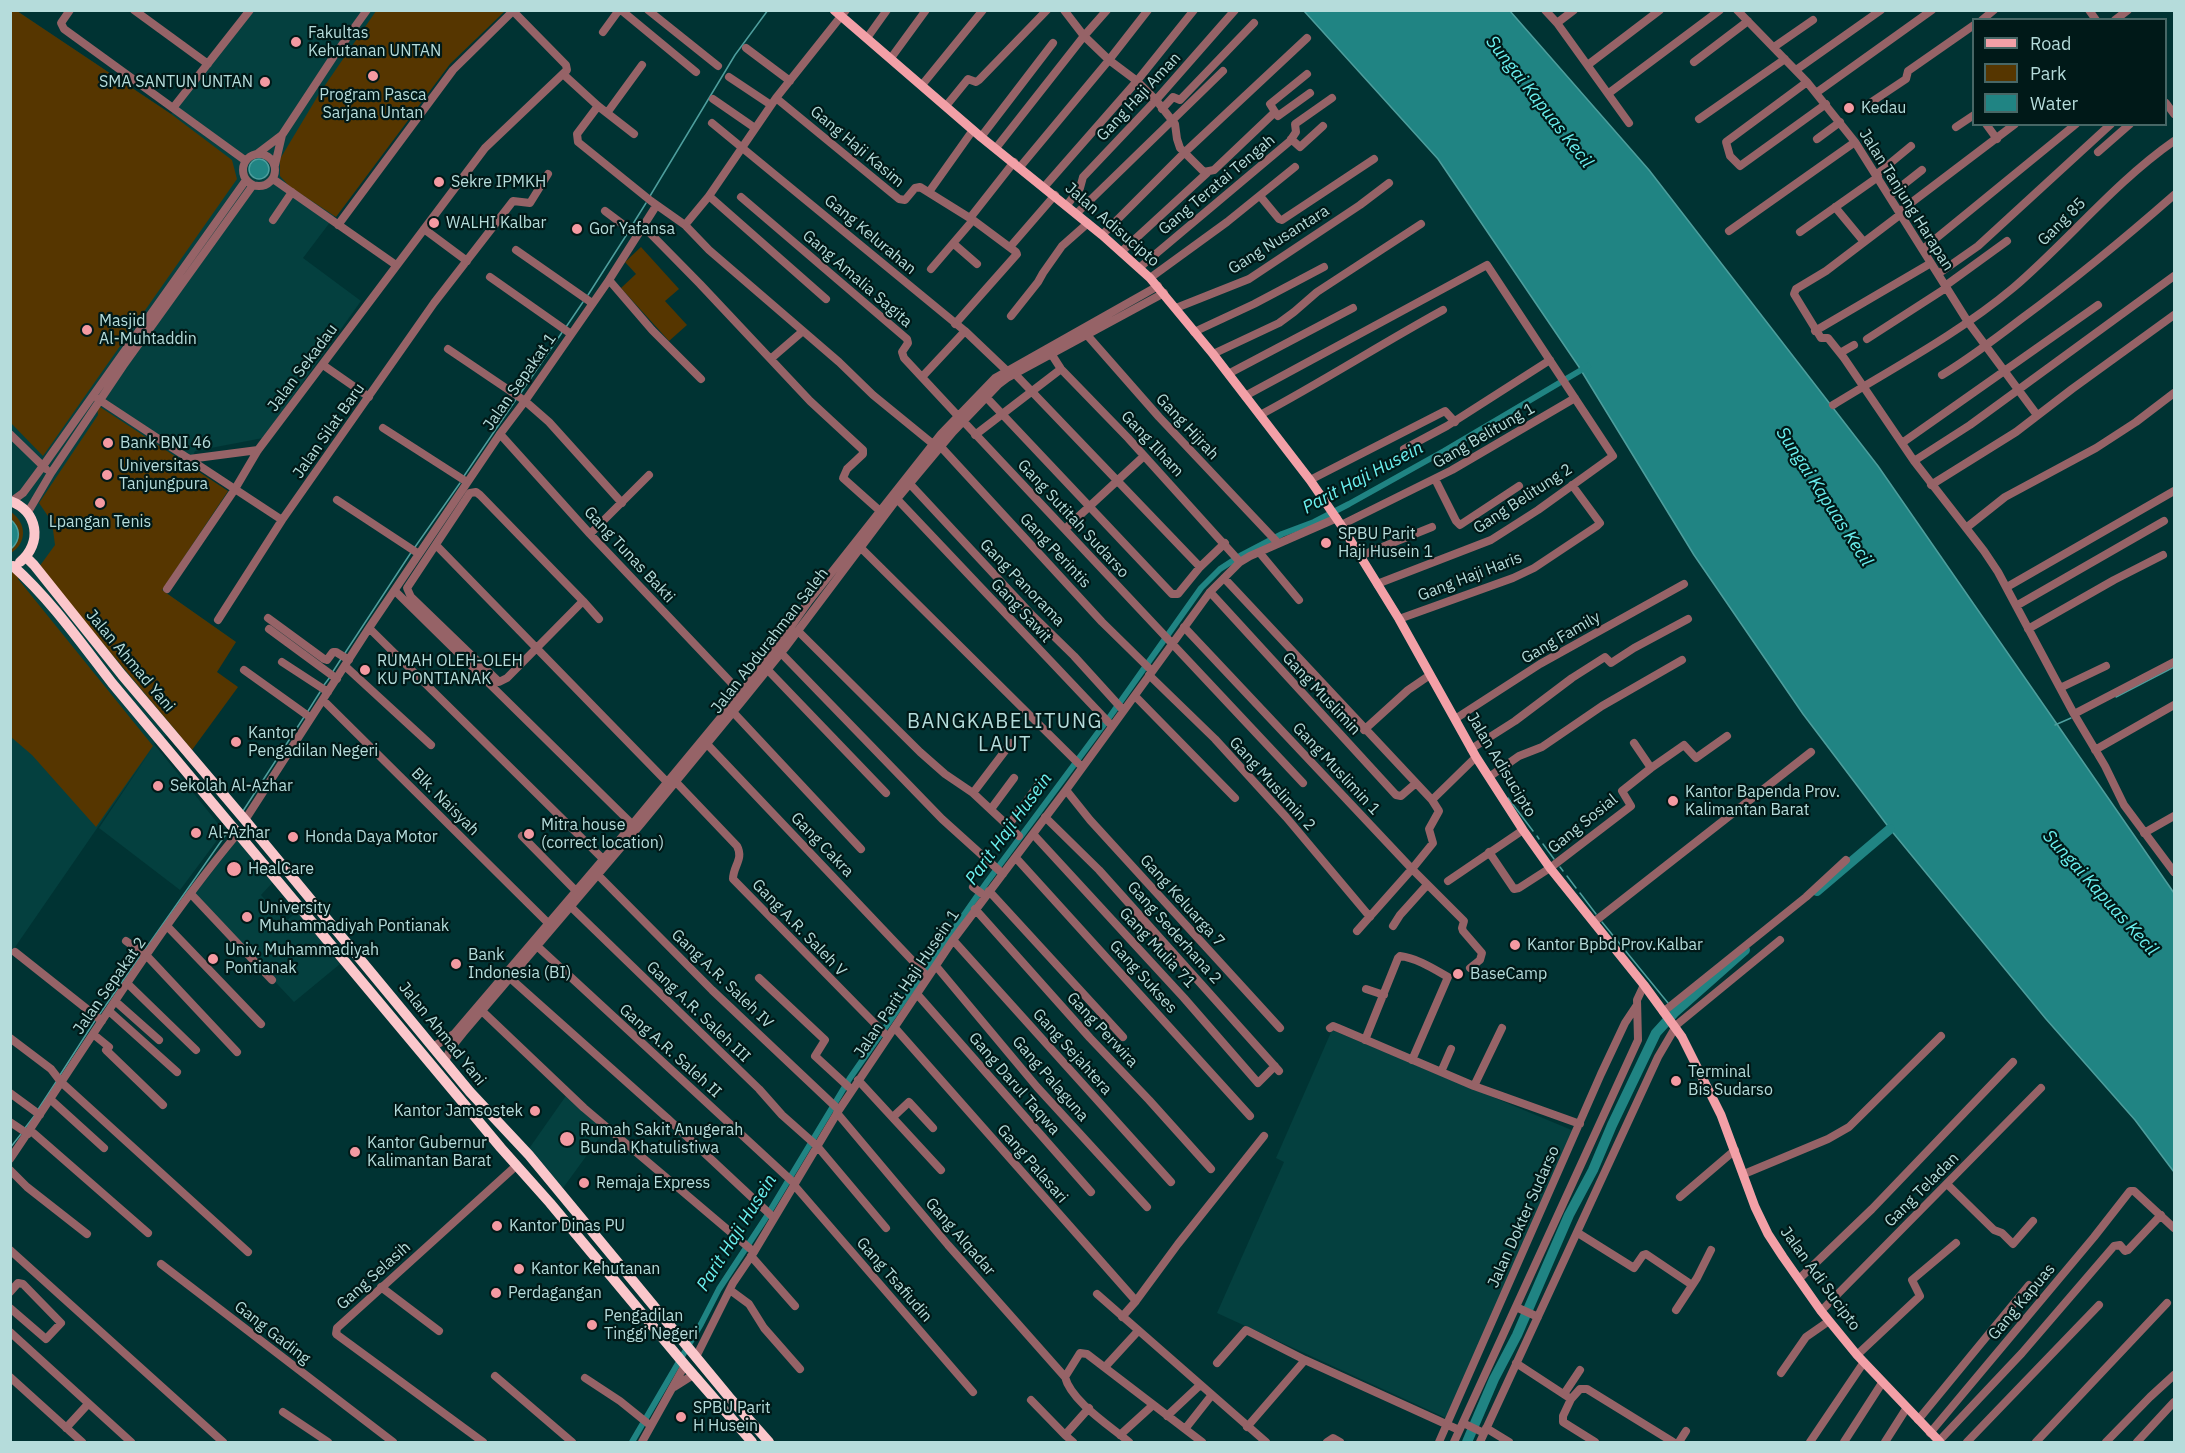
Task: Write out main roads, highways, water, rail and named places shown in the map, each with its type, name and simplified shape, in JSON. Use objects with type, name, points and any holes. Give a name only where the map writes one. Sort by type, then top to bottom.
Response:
[{"type":"highway","points":[[11,501],[28,512],[33,520],[35,540],[26,557],[12,566]]},
{"type":"highway","name":"Jalan Ahmad Yani","points":[[26,557],[470,1092],[529,1155],[770,1443]]},
{"type":"highway","name":"Jalan Ahmad Yani","points":[[12,566],[26,577],[752,1443]]},
{"type":"highway","points":[[269,869],[279,861]]},
{"type":"highway","points":[[550,1203],[562,1194]]},
{"type":"main road","name":"Jalan Adisucipto","points":[[840,13],[977,134],[1077,213],[1161,289],[1327,504],[1399,619],[1473,753],[1522,830],[1669,1020]]},
{"type":"main road","name":"Jalan Adi Sucipto","points":[[1669,1020],[1682,1037],[1721,1115],[1768,1234],[1821,1311],[1860,1359],[1939,1442]]},
{"type":"water","name":"Sungai Kapuas Kecil","points":[[1304,11],[1510,11],[1649,170],[1878,466],[2174,893],[2174,1172],[2135,1120],[2046,1019],[1890,829],[1803,714],[1694,555],[1579,367],[1438,159]]},
{"type":"water","points":[[259,159],[266,162],[269,169],[266,176],[259,179],[252,176],[249,169],[252,162]]},
{"type":"water","points":[[10,519],[18,530],[17,542],[11,549]]},
{"type":"waterway","points":[[650,196],[735,55],[768,10]]},
{"type":"waterway","points":[[631,227],[646,203]]},
{"type":"waterway","points":[[588,295],[629,231]]},
{"type":"waterway","points":[[566,327],[583,302]]},
{"type":"waterway","points":[[520,394],[563,331]]},
{"type":"waterway","name":"Parit Haji Husein","points":[[632,1442],[719,1289],[765,1219],[850,1078],[987,882],[1111,715],[1201,588],[1220,569],[1240,556],[1349,504],[1588,366]]},
{"type":"waterway","points":[[464,476],[517,398]]},
{"type":"waterway","points":[[415,547],[460,483]]},
{"type":"waterway","points":[[345,653],[412,551]]},
{"type":"waterway","points":[[332,673],[341,659]]},
{"type":"waterway","points":[[2116,697],[2174,667]]},
{"type":"waterway","points":[[324,685],[330,677]]},
{"type":"waterway","points":[[308,711],[320,692]]},
{"type":"waterway","points":[[243,811],[304,717]]},
{"type":"waterway","points":[[2055,725],[2071,718]]},
{"type":"waterway","points":[[1508,798],[1533,831]]},
{"type":"waterway","points":[[1817,891],[1890,829]]},
{"type":"waterway","points":[[144,951],[229,830]]},
{"type":"waterway","points":[[1543,844],[1554,859]]},
{"type":"waterway","points":[[1560,867],[1563,871]]},
{"type":"waterway","points":[[1567,876],[1576,888]]},
{"type":"waterway","points":[[1580,893],[1596,914]]},
{"type":"waterway","points":[[1602,922],[1668,1003]]},
{"type":"waterway","points":[[1467,1442],[1569,1215],[1593,1170],[1656,1033],[1675,1012],[1745,950]]},
{"type":"waterway","points":[[99,1015],[141,955]]},
{"type":"waterway","points":[[60,1075],[96,1019]]},
{"type":"waterway","points":[[37,1111],[56,1082]]},
{"type":"waterway","points":[[25,1128],[35,1115]]},
{"type":"waterway","points":[[10,1148],[21,1134]]},
{"type":"place","name":"Fakultas Kehutanan UNTAN","points":[[296,42]]},
{"type":"place","name":"Program Pasca Sarjana Untan","points":[[373,76]]},
{"type":"place","name":"SMA SANTUN UNTAN","points":[[265,82]]},
{"type":"place","name":"Kedau","points":[[1849,108]]},
{"type":"place","name":"Sekre IPMKH","points":[[439,182]]},
{"type":"place","name":"WALHI Kalbar","points":[[434,223]]},
{"type":"place","name":"Gor Yafansa","points":[[577,229]]},
{"type":"place","name":"Masjid Al-Muhtaddin","points":[[87,330]]},
{"type":"place","name":"Bank BNI 46","points":[[108,443]]},
{"type":"place","name":"Universitas Tanjungpura","points":[[107,475]]},
{"type":"place","name":"Lpangan Tenis","points":[[100,503]]},
{"type":"place","name":"SPBU Parit Haji Husein 1","points":[[1326,543]]},
{"type":"place","name":"RUMAH OLEH-OLEH KU PONTIANAK","points":[[365,670]]},
{"type":"place","name":"Kantor Pengadilan Negeri","points":[[236,742]]},
{"type":"place","name":"Sekolah Al-Azhar","points":[[158,786]]},
{"type":"place","name":"Kantor Bapenda Prov. Kalimantan Barat","points":[[1673,801]]},
{"type":"place","name":"Al-Azhar","points":[[196,833]]},
{"type":"place","name":"Mitra house (correct location)","points":[[529,834]]},
{"type":"place","name":"Honda Daya Motor","points":[[293,837]]},
{"type":"place","name":"HealCare","points":[[234,869]]},
{"type":"place","name":"University Muhammadiyah Pontianak","points":[[247,917]]},
{"type":"place","name":"Kantor Bpbd Prov.Kalbar","points":[[1515,945]]},
{"type":"place","name":"Univ. Muhammadiyah Pontianak","points":[[213,959]]},
{"type":"place","name":"Bank Indonesia (BI)","points":[[456,964]]},
{"type":"place","name":"BaseCamp","points":[[1458,974]]},
{"type":"place","name":"Terminal Bis Sudarso","points":[[1676,1081]]},
{"type":"place","name":"Kantor Jamsostek","points":[[535,1111]]},
{"type":"place","name":"Rumah Sakit Anugerah Bunda Khatulistiwa","points":[[567,1139]]},
{"type":"place","name":"Kantor Gubernur Kalimantan Barat","points":[[355,1152]]},
{"type":"place","name":"Remaja Express","points":[[584,1183]]},
{"type":"place","name":"Kantor Dinas PU","points":[[497,1226]]},
{"type":"place","name":"Kantor Kehutanan","points":[[519,1269]]},
{"type":"place","name":"Perdagangan","points":[[496,1293]]},
{"type":"place","name":"Pengadilan Tinggi Negeri","points":[[592,1325]]},
{"type":"place","name":"SPBU Parit H Husein","points":[[681,1417]]},
{"type":"district","name":"BANGKABELITUNG LAUT","points":[[1005,734]]}]
